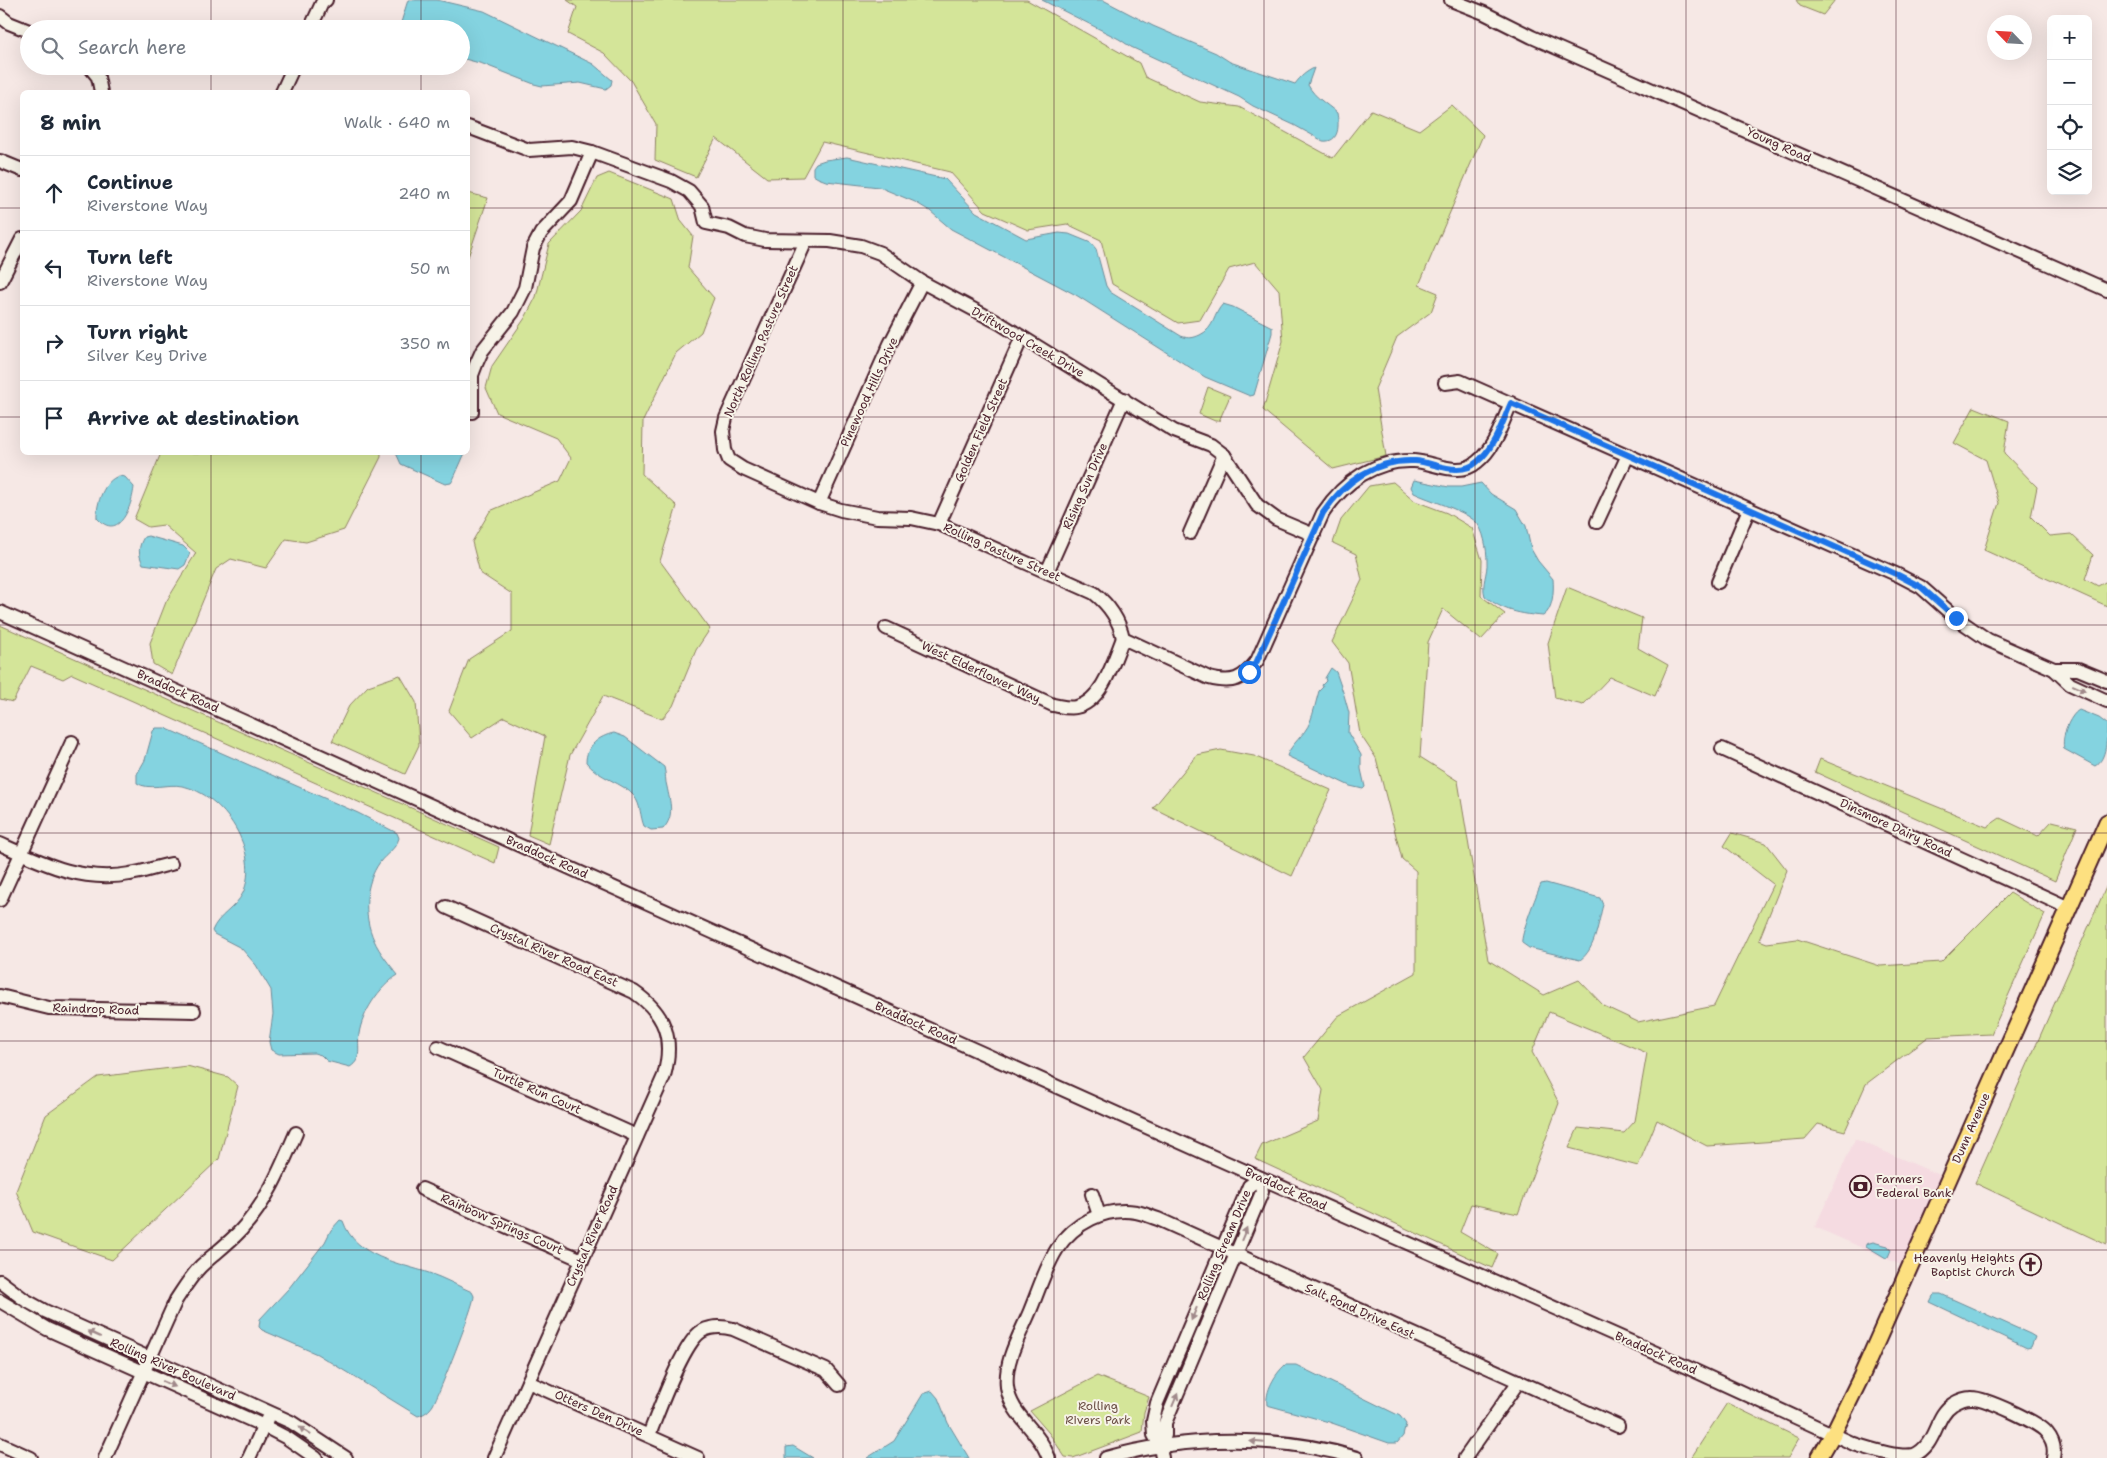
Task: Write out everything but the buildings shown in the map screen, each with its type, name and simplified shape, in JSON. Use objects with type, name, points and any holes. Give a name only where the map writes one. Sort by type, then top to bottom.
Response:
[{"type":"main road","name":"Dunn Avenue","points":[[1818,1458],[1833,1434],[1861,1377],[2107,822]]},
{"type":"street","points":[[314,20],[326,0]]},
{"type":"street","name":"Young Road","points":[[1452,0],[2107,290]]},
{"type":"street","points":[[0,16],[9,23],[20,27]]},
{"type":"street","points":[[96,75],[101,90]]},
{"type":"street","points":[[283,90],[290,75]]},
{"type":"street","points":[[470,128],[529,150],[572,147],[592,152],[571,201],[540,232],[533,248],[525,288],[513,312],[482,351],[472,375],[472,412]]},
{"type":"street","name":"Driftwood Creek Drive","points":[[592,152],[671,181],[689,191],[702,206],[706,223],[729,228],[745,236],[765,240],[830,241],[861,246],[880,253],[922,282],[1022,337],[1174,431],[1211,445],[1224,455],[1257,505],[1276,519],[1314,535]]},
{"type":"street","points":[[0,161],[20,169]]},
{"type":"street","name":"North Rolling Pasture Street","points":[[718,444],[726,418],[806,241]]},
{"type":"street","points":[[0,282],[20,243]]},
{"type":"street","name":"Pinewood Hills Drive","points":[[819,503],[890,344],[922,282]]},
{"type":"street","name":"Golden Field Street","points":[[939,524],[1022,337]]},
{"type":"street","points":[[1445,383],[1460,381],[1906,579],[1921,587],[1956,618],[1988,640],[2054,669],[2070,684],[2107,701]]},
{"type":"street","name":"Rising Sun Drive","points":[[1047,572],[1124,400]]},
{"type":"street","points":[[1123,638],[1209,678],[1236,686],[1257,661],[1323,513],[1334,495],[1358,475],[1386,464],[1415,461],[1461,468],[1476,464],[1493,443],[1511,403]]},
{"type":"street","name":"Rolling Pasture Street","points":[[718,444],[729,460],[743,469],[819,503],[877,517],[911,518],[939,524],[1094,593],[1107,604],[1121,626],[1123,638]]},
{"type":"street","points":[[1190,533],[1224,455]]},
{"type":"street","points":[[1597,522],[1628,455]]},
{"type":"street","points":[[1718,582],[1749,509]]},
{"type":"street","name":"Braddock Road","points":[[0,612],[1260,1178],[1604,1329],[1854,1444],[1900,1457],[1913,1456],[1931,1441],[1943,1415],[1952,1405],[1964,1399],[1973,1398],[1984,1400],[2038,1424],[2047,1432],[2052,1441],[2053,1458]]},
{"type":"street","name":"West Elderflower Way","points":[[886,628],[1053,705],[1068,708],[1078,713],[1100,690],[1123,638]]},
{"type":"street","points":[[2054,669],[2078,669],[2107,682]]},
{"type":"street","points":[[0,900],[72,742]]},
{"type":"street","name":"Dinsmore Dairy Road","points":[[1722,749],[2069,908]]},
{"type":"street","points":[[0,844],[52,867],[92,876],[129,874],[171,864]]},
{"type":"street","name":"Crystal River Road East","points":[[446,907],[634,992],[647,1000],[656,1012]]},
{"type":"street","name":"Raindrop Road","points":[[0,996],[49,1008],[194,1011]]},
{"type":"street","name":"Crystal River Road","points":[[494,1458],[664,1076],[668,1059],[668,1036],[656,1012]]},
{"type":"street","name":"Turtle Run Court","points":[[438,1046],[637,1136]]},
{"type":"street","points":[[105,1458],[176,1300],[188,1282],[253,1216],[278,1174],[296,1133]]},
{"type":"street","name":"Rolling Stream Drive","points":[[1260,1178],[1262,1192],[1165,1423],[1166,1435],[1161,1452],[1154,1435],[1153,1421],[1157,1403],[1248,1186],[1260,1178]]},
{"type":"street","name":"Rainbow Springs Court","points":[[422,1189],[582,1260]]},
{"type":"street","points":[[1049,1458],[1041,1442],[1020,1417],[1011,1400],[1007,1387],[1009,1363],[1057,1249],[1072,1232],[1099,1215],[1092,1194]]},
{"type":"street","name":"Salt Pond Drive East","points":[[1099,1215],[1117,1212],[1136,1212],[1158,1219],[1618,1426]]},
{"type":"street","name":"Rolling River Boulevard","points":[[0,1281],[25,1300],[45,1311],[291,1422],[346,1458]]},
{"type":"street","name":"Rolling River Boulevard","points":[[0,1301],[47,1330],[264,1426],[287,1438],[316,1458]]},
{"type":"street","points":[[648,1435],[687,1348],[701,1332],[711,1328],[723,1326],[733,1329],[818,1366],[826,1370],[839,1385]]},
{"type":"street","points":[[1465,1458],[1520,1381]]},
{"type":"street","name":"Otters Den Drive","points":[[528,1382],[698,1458]]},
{"type":"street","points":[[249,1458],[271,1412]]},
{"type":"street","points":[[1106,1458],[1249,1441],[1295,1445],[1357,1458]]},
{"type":"street","points":[[0,1444],[31,1458]]},
{"type":"shaded area","points":[[1855,1139],[1942,1176],[1903,1266],[1815,1227]]},
{"type":"green space","points":[[567,0],[1027,0],[1139,63],[1145,77],[1200,102],[1239,107],[1333,158],[1371,110],[1419,130],[1452,105],[1483,135],[1419,285],[1438,293],[1431,312],[1397,337],[1375,389],[1386,456],[1333,469],[1263,410],[1283,341],[1279,290],[1255,262],[1229,269],[1200,320],[1178,323],[1112,284],[1101,240],[1067,224],[1028,230],[985,211],[950,172],[822,142],[803,177],[767,178],[716,138],[696,177],[655,160],[656,124],[631,81],[604,53],[568,34],[577,7]]},
{"type":"green space","points":[[1796,0],[1835,0],[1823,15],[1800,6]]},
{"type":"green space","points":[[609,173],[674,199],[681,221],[693,236],[688,268],[714,298],[701,332],[676,353],[643,421],[642,474],[677,506],[660,561],[710,629],[696,650],[673,706],[662,719],[603,696],[570,755],[549,844],[528,835],[545,736],[504,717],[472,738],[449,711],[469,659],[512,631],[512,594],[480,573],[472,542],[490,511],[560,481],[571,458],[556,438],[497,413],[486,388],[492,366],[525,318],[536,297],[549,244],[581,211],[597,178]]},
{"type":"green space","points":[[470,194],[488,198],[470,251]]},
{"type":"green space","points":[[1208,387],[1230,396],[1219,421],[1199,414]]},
{"type":"green space","points":[[1974,407],[2009,421],[2004,453],[2037,487],[2031,517],[2050,536],[2071,534],[2093,555],[2085,579],[2098,586],[2107,581],[2107,606],[1984,550],[1999,503],[1986,460],[1954,443]]},
{"type":"green space","points":[[160,455],[381,455],[344,530],[306,542],[286,539],[266,568],[231,559],[216,569],[172,675],[153,664],[150,643],[166,602],[196,553],[164,525],[148,527],[134,519]]},
{"type":"green space","points":[[1393,482],[1415,501],[1447,513],[1472,528],[1482,560],[1481,596],[1505,614],[1481,640],[1443,609],[1428,642],[1420,757],[1458,781],[1488,960],[1544,995],[1579,980],[1604,1006],[1638,1022],[1714,1006],[1773,884],[1724,846],[1732,833],[1766,843],[1787,870],[1759,940],[1767,943],[1797,939],[1880,966],[1941,962],[2010,893],[2045,914],[1991,1034],[1928,1037],[1866,1084],[1845,1131],[1818,1124],[1805,1139],[1707,1146],[1657,1120],[1638,1166],[1569,1148],[1578,1128],[1624,1133],[1635,1121],[1647,1053],[1549,1012],[1532,1052],[1559,1103],[1518,1214],[1471,1204],[1460,1232],[1498,1254],[1492,1268],[1255,1159],[1262,1145],[1318,1121],[1323,1090],[1304,1057],[1338,1016],[1416,973],[1416,871],[1402,859],[1376,758],[1360,734],[1348,663],[1332,642],[1362,580],[1356,554],[1333,543],[1341,520],[1369,486]]},
{"type":"green space","points":[[1567,587],[1642,618],[1638,648],[1668,665],[1655,696],[1610,677],[1583,705],[1555,698],[1548,643]]},
{"type":"green space","points":[[0,625],[499,847],[495,863],[72,674],[63,679],[31,666],[13,702],[0,699]]},
{"type":"green space","points":[[400,675],[416,702],[419,745],[405,774],[332,741],[349,706],[368,686]]},
{"type":"green space","points":[[1221,750],[1254,756],[1331,790],[1292,876],[1153,808],[1197,755]]},
{"type":"green space","points":[[1820,759],[1987,827],[2000,818],[2038,836],[2052,821],[2077,827],[2055,881],[1815,772]]},
{"type":"green space","points":[[2107,885],[2107,1245],[1975,1183]]},
{"type":"green space","points":[[187,1066],[228,1077],[238,1086],[219,1159],[112,1260],[33,1232],[16,1191],[46,1115],[98,1077]]},
{"type":"green space","name":"Rolling Rivers Park","points":[[1097,1376],[1149,1397],[1144,1412],[1142,1432],[1073,1458],[1065,1457],[1049,1433],[1030,1411]]},
{"type":"green space","points":[[1727,1403],[1799,1438],[1788,1458],[1691,1458]]},
{"type":"water","points":[[408,0],[437,0],[484,11],[593,64],[612,80],[611,85],[606,89],[580,83],[542,86],[534,84],[470,60],[470,20],[402,20]]},
{"type":"water","points":[[1042,0],[1103,0],[1153,26],[1216,53],[1230,62],[1295,84],[1304,74],[1314,68],[1308,85],[1317,97],[1337,113],[1337,132],[1333,139],[1323,141],[1239,97],[1131,47]]},
{"type":"water","points":[[847,157],[945,179],[976,212],[1026,239],[1059,233],[1069,234],[1091,243],[1096,249],[1106,286],[1110,292],[1186,338],[1200,335],[1209,329],[1223,304],[1233,307],[1272,327],[1272,333],[1254,395],[1250,396],[1205,377],[1076,295],[951,229],[930,211],[915,202],[879,187],[826,181],[813,175],[813,167],[816,163]]},
{"type":"water","points":[[397,455],[464,455],[453,480],[451,483],[445,484],[401,464]]},
{"type":"water","points":[[119,476],[125,477],[134,487],[133,495],[123,519],[118,524],[112,526],[105,524],[97,518],[97,512],[105,487],[114,478]]},
{"type":"water","points":[[1414,480],[1449,487],[1481,483],[1491,494],[1516,509],[1526,526],[1531,549],[1553,579],[1552,600],[1549,609],[1543,616],[1512,611],[1498,605],[1485,596],[1486,551],[1483,534],[1478,525],[1462,513],[1414,493],[1411,487]]},
{"type":"water","points":[[148,536],[183,546],[190,553],[185,565],[179,569],[143,564],[140,557],[140,547],[144,537]]},
{"type":"water","points":[[1331,668],[1336,672],[1349,713],[1348,733],[1361,755],[1361,769],[1365,787],[1363,789],[1350,786],[1287,756],[1308,727],[1319,691],[1323,687],[1322,685],[1326,681],[1325,678]]},
{"type":"water","points":[[2079,710],[2099,718],[2107,724],[2104,753],[2099,763],[2095,766],[2064,749],[2063,744],[2067,728],[2072,717]]},
{"type":"water","points":[[156,728],[165,728],[358,813],[397,833],[398,842],[380,862],[371,880],[368,890],[367,911],[370,931],[376,945],[398,975],[384,986],[372,1001],[361,1026],[357,1060],[350,1067],[327,1061],[321,1055],[314,1053],[279,1054],[271,1050],[269,1042],[273,1014],[271,990],[256,965],[241,948],[214,934],[212,931],[218,921],[240,899],[243,893],[247,877],[247,860],[243,843],[225,813],[212,800],[197,791],[182,786],[153,787],[137,783],[137,774],[145,760],[153,731]]},
{"type":"water","points":[[614,733],[625,737],[664,767],[671,809],[667,824],[663,829],[651,830],[644,826],[638,803],[630,791],[597,772],[586,762],[588,751],[594,743]]},
{"type":"water","points":[[1546,883],[1600,898],[1603,905],[1596,935],[1590,949],[1580,960],[1529,948],[1522,943],[1526,924],[1536,896],[1541,884]]},
{"type":"water","points":[[340,1220],[343,1221],[357,1243],[368,1251],[392,1262],[440,1277],[472,1292],[474,1296],[449,1368],[431,1407],[423,1414],[418,1416],[317,1354],[259,1327],[260,1319],[289,1288]]},
{"type":"water","points":[[1873,1242],[1888,1246],[1891,1250],[1888,1257],[1886,1258],[1866,1246],[1866,1244]]},
{"type":"water","points":[[1935,1294],[1941,1294],[2030,1334],[2035,1337],[2031,1347],[2027,1348],[1930,1302]]},
{"type":"water","points":[[1285,1365],[1296,1365],[1400,1416],[1406,1424],[1403,1436],[1397,1443],[1389,1443],[1329,1422],[1267,1405],[1272,1383]]},
{"type":"water","points":[[932,1391],[938,1398],[948,1423],[969,1458],[867,1458],[894,1441],[923,1394]]},
{"type":"water","points":[[793,1446],[813,1458],[786,1458],[786,1447]]},
{"type":"place","name":"Farmers Federal Bank","points":[[1860,1186]]},
{"type":"place","name":"Heavenly Heights Baptist Church","points":[[2031,1265]]},
{"type":"route","points":[[1249,672],[1257,661],[1323,513],[1334,495],[1358,475],[1386,464],[1415,461],[1444,468],[1461,468],[1476,464],[1493,443],[1511,403],[1898,575],[1921,587],[1956,618]]}]
